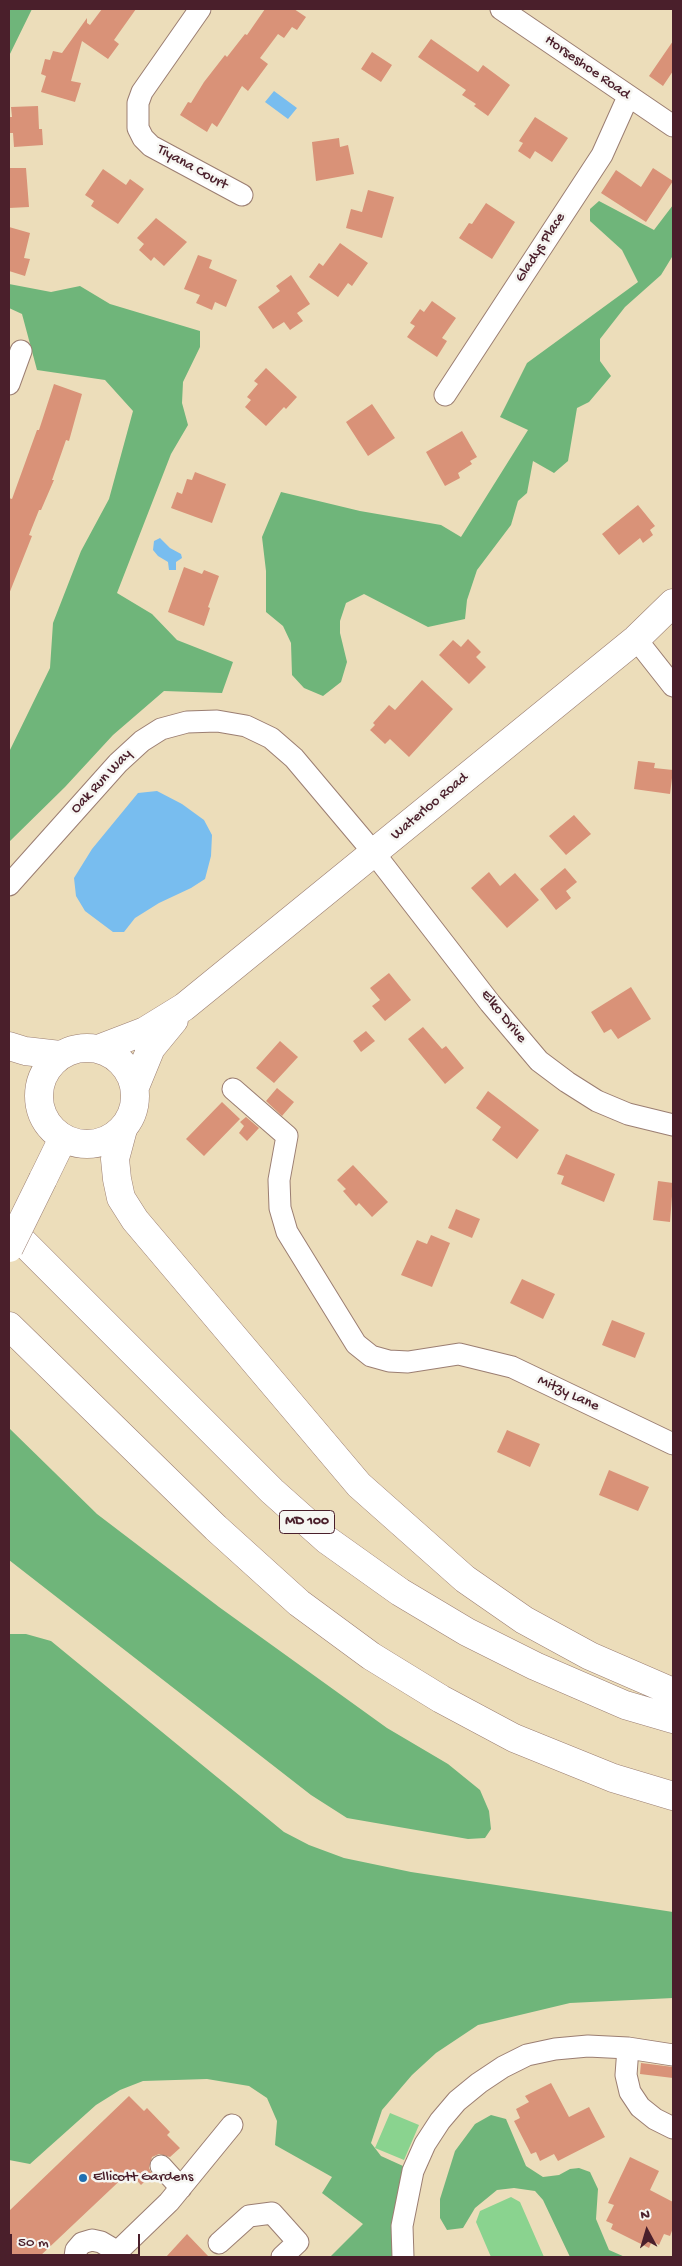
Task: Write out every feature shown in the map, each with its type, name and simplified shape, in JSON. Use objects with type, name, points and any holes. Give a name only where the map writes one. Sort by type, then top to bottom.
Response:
[{"type":"main road","name":"Waterloo Road","points":[[98,1048],[145,1031],[184,1007],[636,639],[673,603]]},
{"type":"main road","name":"Waterloo Road","points":[[135,1087],[151,1048],[184,1007]]},
{"type":"main road","points":[[9,1046],[24,1051],[60,1055]]},
{"type":"main road","points":[[123,1129],[110,1139],[94,1144],[79,1144],[63,1138],[54,1132],[44,1119],[38,1097],[42,1077],[51,1063],[60,1055],[78,1048],[98,1048],[124,1062],[133,1077],[136,1094],[132,1115],[123,1129],[115,1159],[116,1179],[121,1198],[135,1220],[359,1485],[465,1579],[524,1620],[590,1656],[673,1692]]},
{"type":"main road","points":[[9,1248],[63,1138]]},
{"type":"main road","name":"MD 100","points":[[9,1228],[272,1491],[327,1540],[400,1592],[467,1632],[535,1666],[625,1705],[673,1720]]},
{"type":"main road","points":[[9,1326],[97,1415],[216,1528],[292,1597],[371,1656],[441,1699],[514,1738],[613,1778],[673,1796]]},
{"type":"main road","points":[[9,1341],[97,1415]]},
{"type":"street","name":"Tiyana Court","points":[[200,9],[142,92],[138,104],[138,128],[143,138],[151,146],[242,196]]},
{"type":"street","name":"Horseshoe Road","points":[[501,9],[673,126]]},
{"type":"street","name":"Gladys Place","points":[[445,395],[602,155],[628,97]]},
{"type":"street","points":[[9,384],[21,351]]},
{"type":"street","points":[[636,639],[673,686]]},
{"type":"street","name":"Oak Run Way","points":[[9,885],[118,763],[142,741],[161,729],[187,722],[217,721],[246,726],[272,738],[294,758],[374,853]]},
{"type":"street","name":"Elko Drive","points":[[374,853],[490,1003],[540,1061],[566,1082],[597,1101],[628,1114],[673,1125]]},
{"type":"street","name":"Mitzy Lane","points":[[234,1089],[287,1136],[279,1180],[280,1208],[286,1232],[356,1344],[371,1356],[389,1361],[408,1362],[459,1354],[512,1367],[673,1444]]},
{"type":"street","points":[[403,2257],[402,2226],[413,2171],[425,2144],[440,2121],[457,2101],[502,2067],[527,2055],[554,2049],[588,2046],[628,2048],[673,2055]]},
{"type":"street","points":[[628,2048],[626,2074],[630,2092],[640,2107],[655,2119],[673,2128]]},
{"type":"street","points":[[75,2257],[76,2250],[82,2243],[92,2240],[101,2242],[115,2255],[169,2202],[232,2125]]},
{"type":"street","points":[[161,2166],[181,2188]]},
{"type":"street","points":[[219,2243],[249,2216],[272,2213],[298,2242],[282,2257]]},
{"type":"green space","points":[[9,9],[32,9],[9,56]]},
{"type":"green space","points":[[599,201],[654,230],[673,205],[673,250],[672,257],[661,275],[625,307],[600,339],[600,361],[611,376],[589,402],[577,408],[568,461],[554,473],[533,461],[527,493],[518,501],[511,525],[477,570],[467,600],[465,619],[428,627],[364,594],[346,603],[340,621],[340,633],[347,662],[341,682],[323,696],[304,688],[292,675],[291,643],[283,626],[266,612],[266,571],[262,537],[281,492],[360,511],[441,525],[461,537],[528,430],[500,417],[527,363],[638,282],[622,250],[590,221],[590,209]]},
{"type":"green space","points":[[9,284],[51,292],[80,286],[110,304],[200,331],[200,347],[183,382],[182,403],[188,425],[171,454],[117,593],[152,614],[177,640],[233,662],[222,693],[164,691],[113,735],[65,787],[9,842],[9,752],[50,668],[53,623],[81,551],[109,499],[133,411],[105,380],[37,370],[22,314],[9,308]]},
{"type":"green space","points":[[9,1428],[97,1514],[219,1607],[387,1728],[448,1764],[480,1790],[489,1811],[491,1829],[485,1838],[468,1839],[347,1818],[311,1795],[9,1560]]},
{"type":"green space","points":[[9,1634],[26,1634],[51,1641],[284,1832],[309,1845],[344,1858],[411,1872],[673,1912],[673,1998],[570,2003],[478,2025],[436,2053],[412,2075],[382,2110],[371,2143],[381,2156],[403,2166],[394,2233],[397,2257],[330,2257],[363,2224],[322,2193],[332,2177],[275,2145],[277,2121],[267,2098],[249,2086],[207,2079],[143,2081],[120,2090],[96,2105],[30,2164],[9,2160]]},
{"type":"green space","points":[[390,2113],[419,2125],[404,2160],[375,2148]]},
{"type":"green space","points":[[491,2115],[506,2119],[526,2166],[543,2177],[559,2175],[570,2169],[579,2168],[590,2172],[598,2189],[596,2219],[609,2250],[625,2257],[570,2257],[543,2200],[535,2191],[514,2188],[497,2190],[475,2208],[463,2228],[447,2230],[440,2218],[440,2199],[455,2151],[475,2124]]},
{"type":"green space","points":[[511,2197],[520,2202],[544,2257],[491,2257],[476,2222],[480,2211]]},
{"type":"water","points":[[274,91],[297,108],[288,119],[265,102]]},
{"type":"water","points":[[160,538],[170,548],[181,554],[182,558],[176,562],[176,570],[169,570],[168,562],[158,556],[153,550],[154,541]]},
{"type":"water","points":[[157,791],[182,804],[204,820],[212,835],[211,856],[205,879],[135,918],[124,932],[113,932],[85,911],[76,896],[74,878],[92,849],[138,793]]},
{"type":"building","points":[[102,9],[136,9],[114,40],[119,44],[108,59],[82,41],[71,81],[81,83],[75,102],[41,92],[46,76],[41,74],[45,59],[50,60],[53,51],[62,53],[87,18],[87,23],[90,25]]},
{"type":"building","points":[[265,9],[294,9],[306,17],[297,30],[292,27],[284,38],[278,34],[260,58],[268,64],[248,91],[242,86],[217,127],[212,123],[207,132],[180,115],[188,102],[191,103],[204,82],[225,55],[227,57],[245,34],[247,35]]},
{"type":"building","points":[[431,39],[478,72],[483,65],[510,85],[488,116],[474,106],[476,104],[462,95],[466,90],[418,57]]},
{"type":"building","points":[[673,41],[673,71],[663,86],[649,76]]},
{"type":"building","points":[[372,52],[392,65],[381,82],[361,69]]},
{"type":"building","points":[[38,106],[39,129],[42,129],[43,145],[14,147],[13,133],[9,133],[9,117],[12,117],[11,107]]},
{"type":"building","points":[[535,117],[568,138],[552,162],[535,151],[530,159],[518,151],[523,143],[519,141]]},
{"type":"building","points":[[339,138],[340,147],[348,145],[354,174],[316,181],[312,142]]},
{"type":"building","points":[[9,168],[26,168],[29,207],[9,208]]},
{"type":"building","points":[[653,168],[673,181],[646,222],[601,193],[616,170],[641,187]]},
{"type":"building","points":[[103,169],[126,185],[130,179],[144,189],[118,224],[91,206],[94,201],[85,195]]},
{"type":"building","points":[[368,190],[394,197],[382,238],[346,228],[351,209],[362,212]]},
{"type":"building","points":[[486,203],[515,222],[492,259],[459,238],[469,223],[472,224]]},
{"type":"building","points":[[156,218],[187,242],[164,266],[154,257],[151,261],[139,250],[144,244],[137,238]]},
{"type":"building","points":[[9,227],[30,233],[24,258],[30,259],[25,276],[9,271]]},
{"type":"building","points":[[340,243],[368,263],[352,286],[348,283],[338,297],[309,277],[319,263],[323,266]]},
{"type":"building","points":[[198,255],[212,260],[209,268],[237,280],[226,307],[215,302],[212,310],[196,303],[200,295],[184,289]]},
{"type":"building","points":[[291,275],[310,304],[297,313],[303,321],[290,330],[284,322],[273,329],[258,307],[280,291],[276,286]]},
{"type":"building","points":[[432,301],[456,318],[442,338],[447,341],[437,357],[407,337],[415,326],[410,323],[420,309],[424,312]]},
{"type":"building","points":[[266,368],[297,397],[286,409],[284,407],[266,426],[245,407],[251,400],[247,397],[258,384],[254,381]]},
{"type":"building","points":[[54,384],[82,394],[69,441],[66,440],[52,480],[54,480],[29,535],[32,536],[9,594],[9,498],[12,499],[37,430],[39,430]]},
{"type":"building","points":[[372,404],[395,438],[368,456],[346,422]]},
{"type":"building","points":[[462,431],[477,457],[470,461],[472,464],[458,473],[460,478],[445,486],[426,452]]},
{"type":"building","points":[[195,472],[226,484],[212,523],[171,508],[177,492],[182,494],[187,479],[192,480]]},
{"type":"building","points":[[638,505],[655,526],[650,530],[653,535],[643,543],[640,538],[619,555],[602,534]]},
{"type":"building","points":[[184,567],[202,574],[204,570],[219,576],[208,607],[210,608],[204,626],[168,612]]},
{"type":"building","points":[[468,639],[481,652],[476,657],[486,667],[469,684],[439,655],[453,640],[461,647]]},
{"type":"building","points":[[422,680],[453,709],[409,757],[390,739],[385,744],[370,730],[375,725],[373,723],[389,705],[395,710]]},
{"type":"building","points":[[638,761],[655,763],[654,768],[673,770],[670,794],[634,789]]},
{"type":"building","points":[[574,815],[591,834],[566,855],[549,836]]},
{"type":"building","points":[[565,868],[577,882],[566,891],[571,898],[556,910],[540,889]]},
{"type":"building","points":[[489,872],[500,886],[515,873],[539,900],[507,928],[471,888]]},
{"type":"building","points":[[389,973],[411,1000],[385,1021],[372,1006],[380,1000],[370,988]]},
{"type":"building","points":[[631,987],[651,1019],[618,1039],[611,1029],[604,1033],[591,1012]]},
{"type":"building","points":[[423,1027],[442,1049],[446,1046],[464,1068],[445,1084],[408,1039]]},
{"type":"building","points":[[366,1031],[375,1041],[361,1052],[353,1041]]},
{"type":"building","points":[[280,1041],[298,1057],[274,1083],[256,1068]]},
{"type":"building","points":[[277,1088],[294,1102],[282,1116],[266,1101]]},
{"type":"building","points":[[488,1091],[539,1130],[517,1159],[492,1140],[501,1127],[476,1108]]},
{"type":"building","points":[[222,1102],[240,1119],[204,1156],[186,1139]]},
{"type":"building","points":[[246,1117],[259,1128],[247,1141],[239,1133],[244,1126],[240,1122]]},
{"type":"building","points":[[566,1154],[615,1174],[604,1202],[561,1184],[564,1176],[557,1174]]},
{"type":"building","points":[[353,1165],[388,1202],[372,1217],[359,1203],[356,1206],[343,1191],[346,1189],[337,1180]]},
{"type":"building","points":[[658,1181],[673,1183],[670,1222],[653,1220]]},
{"type":"building","points":[[456,1209],[480,1219],[472,1238],[448,1228]]},
{"type":"building","points":[[431,1235],[450,1243],[432,1287],[401,1275],[417,1240],[427,1244]]},
{"type":"building","points":[[522,1279],[555,1294],[543,1319],[510,1303]]},
{"type":"building","points":[[612,1320],[645,1333],[635,1358],[602,1345]]},
{"type":"building","points":[[507,1430],[540,1444],[530,1467],[497,1452]]},
{"type":"building","points":[[609,1470],[649,1487],[638,1511],[599,1495]]},
{"type":"building","points":[[641,2063],[673,2067],[673,2078],[640,2074]]},
{"type":"building","points":[[551,2083],[569,2117],[589,2107],[605,2137],[558,2161],[554,2154],[540,2161],[536,2152],[531,2154],[514,2121],[520,2118],[516,2109],[529,2102],[525,2096]]},
{"type":"building","name":"Ellicott Gardens","points":[[129,2096],[144,2111],[147,2108],[170,2132],[167,2135],[180,2148],[170,2157],[159,2154],[152,2157],[149,2168],[152,2174],[141,2185],[129,2172],[39,2257],[9,2257],[9,2211]]},
{"type":"building","points":[[630,2157],[659,2171],[650,2190],[673,2202],[673,2228],[670,2236],[664,2234],[659,2245],[652,2241],[649,2248],[611,2229],[613,2224],[606,2221],[614,2205],[608,2203]]},
{"type":"building","points":[[187,2234],[209,2257],[166,2257]]},
{"type":"place","name":"Ellicott Gardens","points":[[83,2178]]}]
